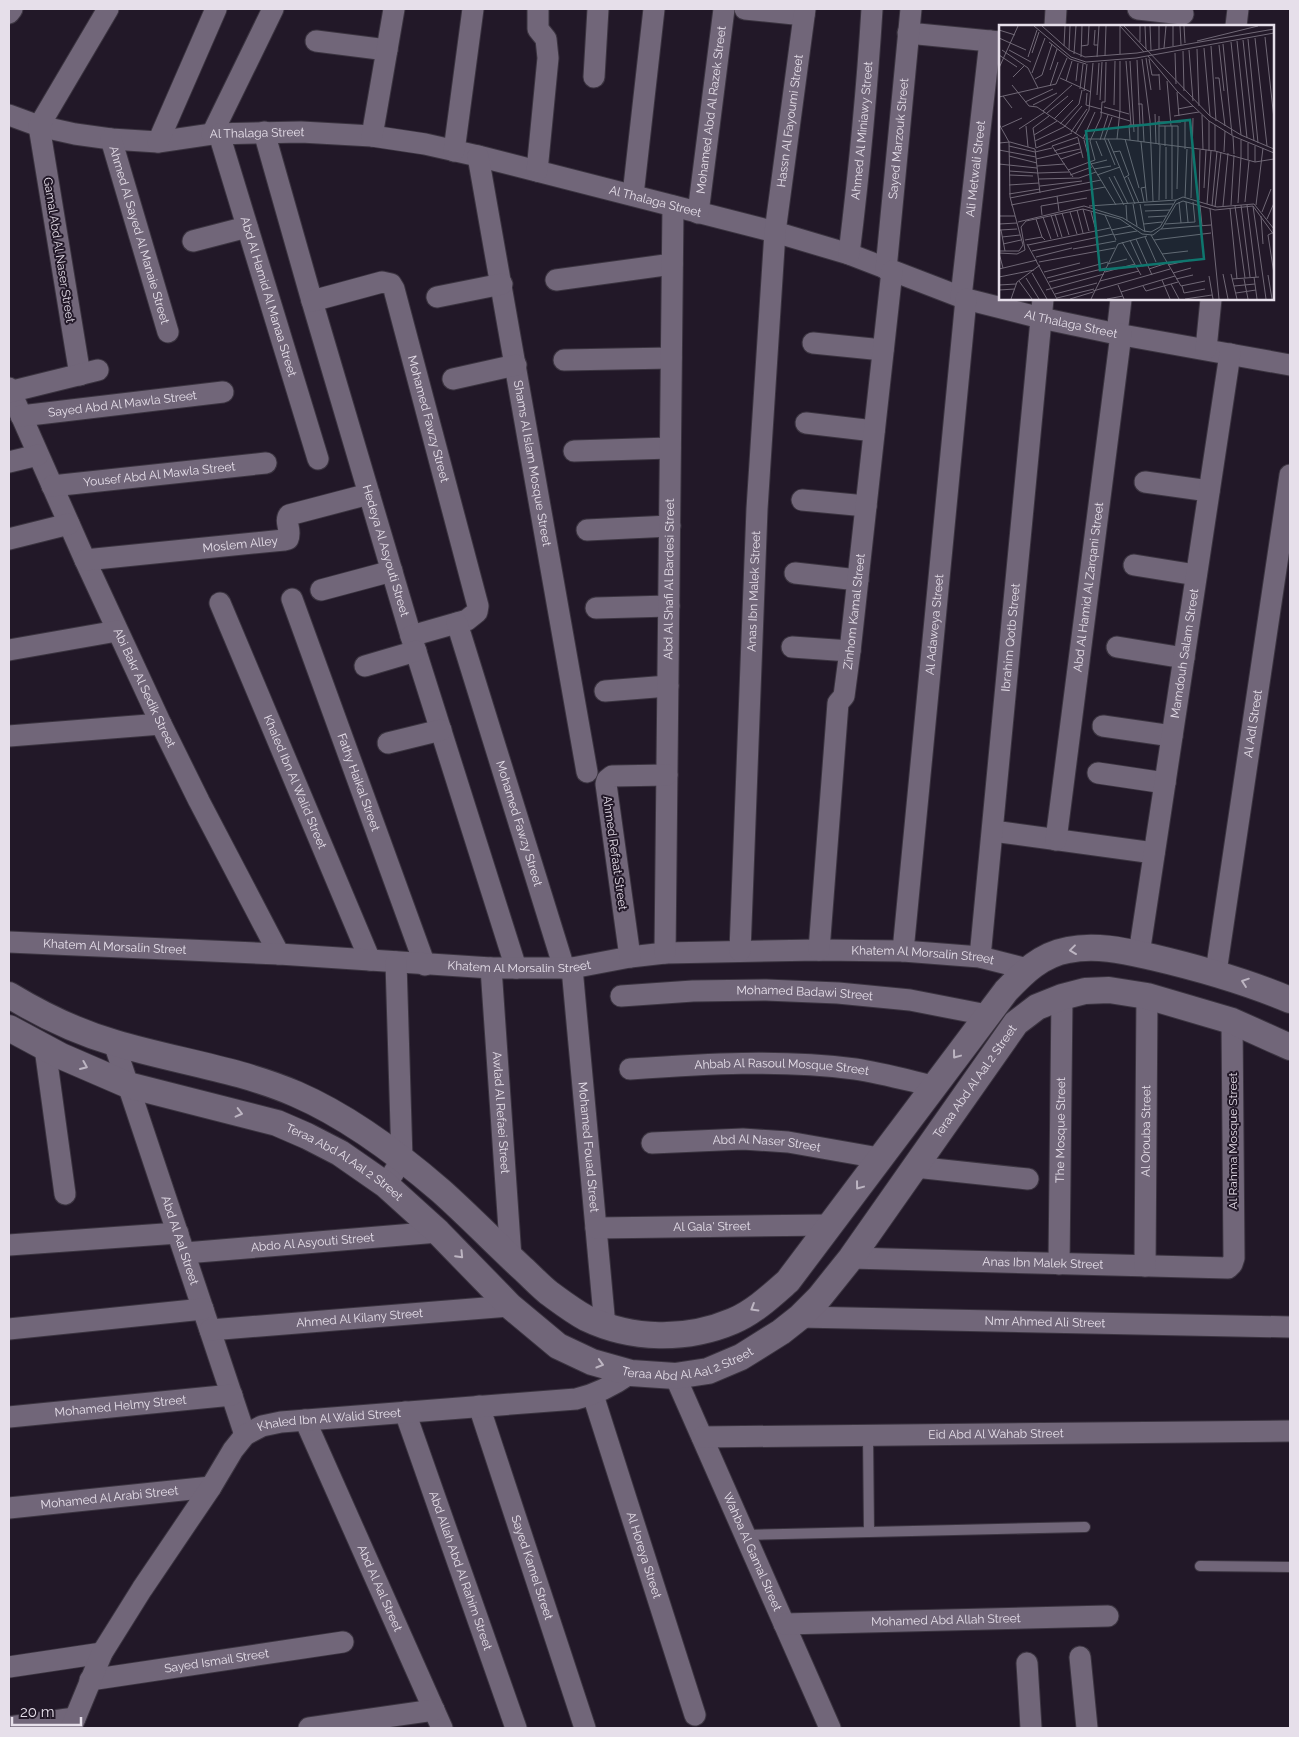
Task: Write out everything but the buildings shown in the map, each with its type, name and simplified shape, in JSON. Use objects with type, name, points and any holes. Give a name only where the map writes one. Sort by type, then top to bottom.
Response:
[{"type":"street","points":[[9,14],[12,9]]},
{"type":"street","points":[[39,126],[108,9]]},
{"type":"street","points":[[158,142],[216,9]]},
{"type":"street","points":[[216,134],[273,9]]},
{"type":"street","points":[[372,136],[394,9]]},
{"type":"street","points":[[454,151],[473,9]]},
{"type":"street","points":[[537,171],[548,58],[546,39],[538,29],[538,9]]},
{"type":"street","points":[[594,77],[598,9]]},
{"type":"street","points":[[633,195],[654,9]]},
{"type":"street","name":"Mohamed Abd Al Razek Street","points":[[698,213],[724,9]]},
{"type":"street","points":[[745,9],[805,12]]},
{"type":"street","name":"Ahmed Al Miniawy Street","points":[[849,254],[860,163],[872,9]]},
{"type":"street","name":"Sayed Marzouk Street","points":[[889,270],[911,9]]},
{"type":"street","points":[[1056,9],[1056,25]]},
{"type":"street","points":[[1138,9],[1183,14]]},
{"type":"street","points":[[1236,25],[1238,9]]},
{"type":"street","name":"Hassn Al Fayoumi Street","points":[[775,232],[805,12]]},
{"type":"street","points":[[908,33],[995,42]]},
{"type":"street","points":[[316,41],[387,50]]},
{"type":"street","name":"Ali Metwali Street","points":[[964,298],[995,42]]},
{"type":"street","name":"Al Thalaga Street","points":[[9,115],[39,126],[74,134],[111,139],[158,142],[216,134],[264,132],[336,133],[426,144],[775,232],[849,254],[964,298],[1042,308],[1119,334],[1290,365]]},
{"type":"street","name":"Gamal Abd Al Naser Street","points":[[9,390],[89,372],[39,126]]},
{"type":"street","name":"Hedeya Al Asyouti Street","points":[[264,132],[392,571],[516,968]]},
{"type":"street","name":"Abd Al Hamid Al Manaa Street","points":[[216,134],[247,227],[318,459]]},
{"type":"street","name":"Ahmed Al Sayed Al Manaie Street","points":[[111,139],[168,332]]},
{"type":"street","name":"Shams Al Islam Mosque Street","points":[[478,156],[587,772]]},
{"type":"street","name":"Abd Al Shafi Al Bardesi Street","points":[[665,953],[673,206]]},
{"type":"street","points":[[193,241],[247,227]]},
{"type":"street","name":"Anas Ibn Malek Street","points":[[740,951],[758,509],[775,232]]},
{"type":"street","points":[[556,280],[672,264]]},
{"type":"street","name":"Zinhom Kamal Street","points":[[820,950],[838,704],[844,696],[850,651],[883,350],[889,270]]},
{"type":"street","name":"Mohamed Fawzy Street","points":[[312,301],[382,282],[391,284],[394,289],[478,606],[477,612],[473,617],[365,666]]},
{"type":"street","points":[[437,297],[502,284]]},
{"type":"street","name":"Al Adaweya Street","points":[[903,951],[964,298]]},
{"type":"street","name":"Abd Al Hamid Al Zarqani Street","points":[[1056,840],[1119,334],[1121,300]]},
{"type":"street","points":[[1206,349],[1211,300]]},
{"type":"street","name":"Ibrahim Qotb Street","points":[[980,957],[1042,308]]},
{"type":"street","points":[[813,343],[883,350]]},
{"type":"street","name":"Mamdouh Salam Street","points":[[1127,952],[1154,853],[1230,354]]},
{"type":"street","points":[[564,360],[671,358]]},
{"type":"street","points":[[453,379],[516,365]]},
{"type":"street","name":"Abi Bakr Al Sedik Street","points":[[9,390],[117,631],[161,724],[279,954]]},
{"type":"street","name":"Sayed Abd Al Mawla Street","points":[[21,416],[224,392]]},
{"type":"street","points":[[806,424],[874,431]]},
{"type":"street","points":[[574,451],[670,448]]},
{"type":"street","points":[[9,462],[38,455]]},
{"type":"street","name":"Yousef Abd Al Mawla Street","points":[[52,486],[266,463]]},
{"type":"street","name":"Al Adl Street","points":[[1216,972],[1290,475]]},
{"type":"street","points":[[1145,482],[1209,491]]},
{"type":"street","name":"Moslem Alley","points":[[85,560],[284,540],[288,539],[290,534],[287,521],[289,515],[369,494]]},
{"type":"street","points":[[802,500],[866,506]]},
{"type":"street","points":[[9,539],[69,524]]},
{"type":"street","points":[[587,530],[670,526]]},
{"type":"street","points":[[1134,565],[1196,575]]},
{"type":"street","points":[[321,590],[392,571]]},
{"type":"street","points":[[795,573],[858,580]]},
{"type":"street","name":"Fathy Haikal Street","points":[[292,599],[425,965]]},
{"type":"street","name":"Khaled Ibn Al Walid Street","points":[[220,603],[370,960]]},
{"type":"street","points":[[596,608],[669,606]]},
{"type":"street","name":"Mohamed Fawzy Street","points":[[457,623],[568,968]]},
{"type":"street","points":[[9,650],[117,631]]},
{"type":"street","points":[[792,647],[850,651]]},
{"type":"street","points":[[1118,648],[1184,658]]},
{"type":"street","points":[[605,691],[668,686]]},
{"type":"street","points":[[9,736],[161,724]]},
{"type":"street","points":[[1103,726],[1172,736]]},
{"type":"street","points":[[388,743],[441,730]]},
{"type":"street","points":[[1098,773],[1165,783]]},
{"type":"street","name":"Ahmed Refaat Street","points":[[630,957],[606,784],[607,780],[612,776],[667,775]]},
{"type":"street","points":[[993,831],[1154,853]]},
{"type":"street","name":"Khatem Al Morsalin Street","points":[[9,942],[279,954],[491,968],[568,968],[665,953],[820,950],[903,951],[980,957],[1027,969]]},
{"type":"street","name":"Teraa Abd Al Aal 2 Street","points":[[9,995],[76,1030],[114,1043],[237,1074],[296,1094],[348,1121],[402,1159],[469,1216],[547,1292],[594,1321],[637,1334],[670,1336],[703,1331],[734,1320],[763,1304],[788,1281],[1006,991],[1027,969],[1047,957],[1068,950],[1094,948],[1127,952],[1216,972],[1290,1000]]},
{"type":"street","points":[[1109,990],[1127,952]]},
{"type":"street","points":[[386,1186],[402,1159],[396,962]]},
{"type":"street","name":"Awlad Al Refaei Street","points":[[491,968],[511,1258]]},
{"type":"street","name":"Mohamed Fouad Street","points":[[568,968],[596,1228],[594,1321]]},
{"type":"street","name":"Mohamed Badawi Street","points":[[621,996],[766,990],[838,993],[910,1000],[987,1015]]},
{"type":"street","name":"Teraa Abd Al Aal 2 Street","points":[[9,1028],[45,1048],[128,1085],[277,1123],[340,1153],[386,1186],[438,1232],[510,1306],[558,1346],[592,1362],[631,1373],[675,1376],[708,1370],[741,1357],[781,1332],[819,1298],[851,1258],[1016,1024],[1036,1007],[1085,991],[1109,990],[1147,996],[1232,1021],[1290,1047]]},
{"type":"street","name":"Al Orouba Street","points":[[1145,1266],[1147,996]]},
{"type":"street","name":"The Mosque Street","points":[[1059,1264],[1062,997]]},
{"type":"street","name":"Al Rahma Mosque Street","points":[[1232,1021],[1233,1261]]},
{"type":"street","name":"Abd Al Aal Street","points":[[114,1043],[245,1435]]},
{"type":"street","points":[[45,1048],[64,1194]]},
{"type":"street","name":"Ahbab Al Rasoul Mosque Street","points":[[630,1069],[705,1064],[780,1063],[855,1069],[934,1086]]},
{"type":"street","name":"Abd Al Naser Street","points":[[652,1143],[742,1140],[788,1142],[879,1158]]},
{"type":"street","points":[[915,1167],[1028,1179]]},
{"type":"street","name":"Al Gala' Street","points":[[596,1228],[830,1225]]},
{"type":"street","points":[[9,1245],[178,1232]]},
{"type":"street","name":"Abdo Al Asyouti Street","points":[[185,1253],[438,1232]]},
{"type":"street","name":"Anas Ibn Malek Street","points":[[851,1258],[1228,1268],[1233,1261]]},
{"type":"street","name":"Ahmed Al Kilany Street","points":[[210,1330],[510,1306]]},
{"type":"street","points":[[9,1329],[203,1309]]},
{"type":"street","name":"Nmr Ahmed Ali Street","points":[[800,1317],[1290,1327]]},
{"type":"street","points":[[572,1353],[594,1321]]},
{"type":"street","name":"Khaled Ibn Al Walid Street","points":[[73,1723],[102,1653],[142,1589],[211,1487],[233,1450],[245,1435],[262,1426],[305,1420],[576,1399],[593,1395],[613,1386],[631,1373]]},
{"type":"street","name":"Wahba Al Gamal Street","points":[[675,1376],[830,1728]]},
{"type":"street","name":"Mohamed Helmy Street","points":[[9,1417],[232,1395]]},
{"type":"street","name":"Al Horeya Street","points":[[593,1395],[695,1715]]},
{"type":"street","name":"Sayed Kamel Street","points":[[479,1406],[585,1728]]},
{"type":"street","name":"Abd Allah Abd Al Rahim Street","points":[[405,1412],[516,1728]]},
{"type":"street","name":"Abd Al Aal Street","points":[[305,1420],[438,1719]]},
{"type":"street","name":"Eid Abd Al Wahab Street","points":[[702,1436],[1290,1431]]},
{"type":"street","name":"Mohamed Al Arabi Street","points":[[9,1508],[211,1487]]},
{"type":"street","name":"Mohamed Abd Allah Street","points":[[784,1624],[1108,1616]]},
{"type":"street","name":"Sayed Ismail Street","points":[[90,1680],[343,1642]]},
{"type":"street","points":[[9,1667],[102,1653]]},
{"type":"street","points":[[1080,1657],[1087,1728]]},
{"type":"street","points":[[1027,1663],[1031,1728]]},
{"type":"street","points":[[309,1728],[438,1719]]},
{"type":"street","points":[[9,1727],[73,1723]]},
{"type":"lane","points":[[868,1435],[869,1532]]},
{"type":"lane","points":[[745,1535],[1085,1527]]},
{"type":"lane","points":[[1200,1566],[1290,1566]]}]
